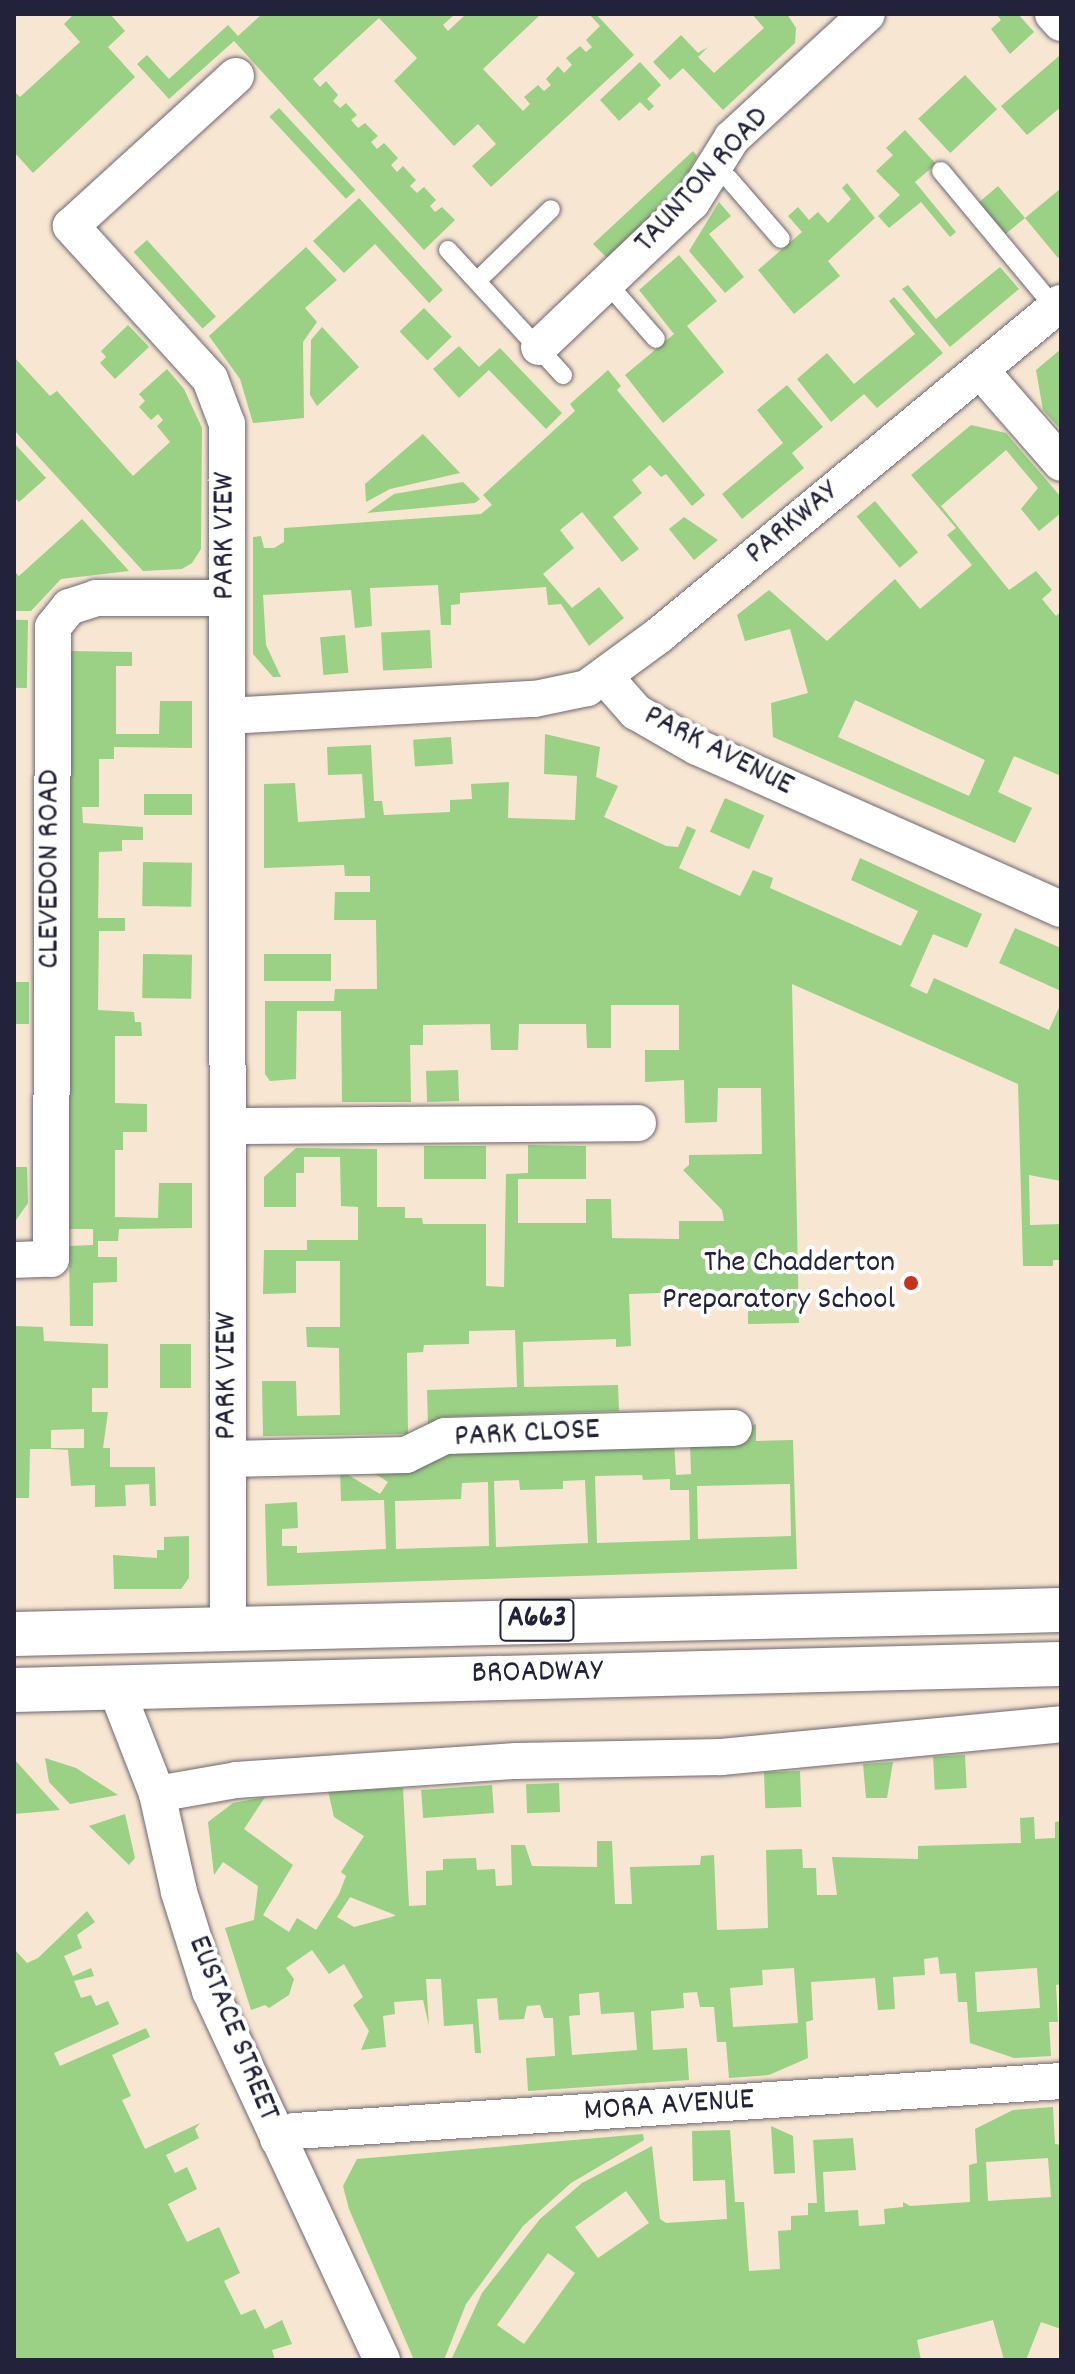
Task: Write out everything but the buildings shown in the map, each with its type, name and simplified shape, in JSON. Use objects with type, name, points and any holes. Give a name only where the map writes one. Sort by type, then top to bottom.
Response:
[{"type":"highway","name":"BROADWAY","points":[[14,1634],[228,1626],[1061,1610]]},
{"type":"highway","name":"BROADWAY","points":[[14,1690],[1061,1664]]},
{"type":"street","points":[[1053,14],[1061,23]]},
{"type":"street","name":"TAUNTON ROAD","points":[[539,347],[692,202],[732,138],[844,21]]},
{"type":"street","name":"PARK VIEW","points":[[228,1626],[227,424],[221,399],[194,360],[71,226],[236,76]]},
{"type":"street","name":"PARKWAY","points":[[605,677],[1058,305]]},
{"type":"street","points":[[980,370],[1061,463]]},
{"type":"street","name":"CLEVEDON ROAD","points":[[14,1260],[51,1259],[53,627],[69,607],[96,598],[226,598]]},
{"type":"street","points":[[227,716],[535,699],[571,693],[605,677]]},
{"type":"street","name":"PARK AVENUE","points":[[605,677],[636,712],[697,747],[1061,909]]},
{"type":"street","points":[[228,1126],[638,1123]]},
{"type":"street","name":"PARK CLOSE","points":[[228,1459],[406,1455],[445,1436],[734,1428]]},
{"type":"street","name":"EUSTACE STREET","points":[[115,1686],[157,1794],[179,1892],[210,1991],[382,2360]]},
{"type":"street","points":[[157,1794],[236,1780],[516,1761],[721,1757],[1061,1724]]},
{"type":"street","name":"MORA AVENUE","points":[[278,2139],[295,2131],[1061,2081]]},
{"type":"lane","points":[[712,167],[729,179],[781,239]]},
{"type":"lane","points":[[941,171],[1058,305]]},
{"type":"lane","points":[[477,281],[551,209]]},
{"type":"lane","points":[[448,250],[563,375]]},
{"type":"lane","points":[[607,283],[656,339]]},
{"type":"green space","points":[[74,14],[110,14],[125,31],[108,47],[135,77],[33,173],[14,152],[14,91],[20,97],[80,42],[64,24]]},
{"type":"green space","points":[[262,14],[455,14],[443,25],[448,31],[466,14],[541,14],[483,69],[523,111],[530,104],[524,97],[538,85],[544,91],[551,85],[546,79],[558,66],[564,73],[572,65],[566,58],[580,46],[586,52],[592,47],[586,40],[600,26],[589,14],[596,14],[634,55],[491,187],[472,166],[496,144],[478,124],[454,146],[394,81],[417,58],[379,18],[356,39],[313,79],[320,87],[326,81],[338,95],[333,101],[340,108],[346,103],[357,115],[351,120],[358,128],[365,123],[378,136],[371,142],[377,149],[384,143],[398,158],[391,165],[397,172],[403,166],[416,180],[410,186],[417,193],[424,187],[436,200],[430,206],[435,212],[442,207],[455,220],[424,250],[234,41],[169,99],[137,64],[147,55],[169,79],[228,25],[238,36]]},
{"type":"green space","points":[[752,14],[787,14],[796,28],[795,43],[723,110],[683,68],[670,80],[653,62],[681,35],[698,53],[708,47],[698,57],[714,73],[764,28]]},
{"type":"green space","points":[[996,14],[1018,14],[1034,32],[1010,54],[991,29],[1001,20]]},
{"type":"green space","points":[[1059,56],[1061,107],[1027,135],[1001,106]]},
{"type":"green space","points":[[640,62],[661,85],[647,99],[654,106],[649,111],[640,102],[619,121],[600,100]]},
{"type":"green space","points":[[965,75],[997,109],[950,153],[918,119]]},
{"type":"green space","points":[[279,108],[355,190],[346,199],[269,117]]},
{"type":"green space","points":[[905,130],[936,164],[915,182],[956,232],[950,237],[921,202],[889,228],[878,216],[900,195],[876,171],[893,155],[886,148]]},
{"type":"green space","points":[[693,151],[697,156],[671,203],[609,260],[593,244]]},
{"type":"green space","points":[[847,183],[875,218],[828,261],[840,276],[794,314],[758,270],[802,232],[788,216],[798,207],[809,220],[818,212],[828,223],[851,199],[842,188]]},
{"type":"green space","points":[[998,186],[1025,218],[1003,236],[977,204]]},
{"type":"green space","points":[[1060,189],[1061,255],[1058,258],[1025,218]]},
{"type":"green space","points":[[359,198],[443,290],[429,303],[375,244],[344,273],[313,241]]},
{"type":"green space","points":[[719,202],[731,216],[709,234],[744,277],[725,293],[689,251]]},
{"type":"green space","points":[[147,240],[216,317],[203,329],[134,252]]},
{"type":"green space","points":[[306,247],[337,280],[305,308],[317,322],[303,342],[304,418],[253,423],[240,379],[209,336]]},
{"type":"green space","points":[[679,255],[717,301],[687,326],[724,372],[663,423],[625,375],[674,334],[639,290]]},
{"type":"green space","points":[[1000,267],[1019,289],[950,347],[902,289],[908,285],[936,319]]},
{"type":"green space","points":[[894,297],[943,353],[877,408],[864,394],[831,422],[797,379],[827,353],[854,384],[915,334],[889,301]]},
{"type":"green space","points":[[424,308],[452,337],[427,360],[400,332]]},
{"type":"green space","points":[[128,325],[149,347],[115,379],[100,363],[106,357],[101,351]]},
{"type":"green space","points":[[322,327],[359,367],[317,406],[310,395],[311,340]]},
{"type":"green space","points":[[459,346],[479,367],[500,348],[562,413],[546,429],[489,370],[459,398],[433,369]]},
{"type":"green space","points":[[1061,349],[1061,430],[1043,410],[1036,370]]},
{"type":"green space","points":[[14,357],[50,396],[57,391],[133,476],[170,442],[157,426],[163,420],[158,414],[151,420],[139,407],[145,401],[139,394],[167,369],[184,389],[202,428],[201,549],[192,563],[182,569],[143,571],[14,430]]},
{"type":"green space","points":[[608,370],[621,386],[617,390],[705,495],[692,506],[666,474],[661,477],[650,465],[632,480],[642,493],[613,517],[639,549],[622,562],[582,512],[560,530],[574,548],[543,574],[572,608],[599,587],[624,618],[589,646],[561,604],[548,605],[546,587],[460,593],[460,604],[451,605],[451,625],[441,625],[438,585],[370,588],[372,626],[355,628],[351,590],[263,595],[266,645],[281,677],[273,677],[253,654],[253,537],[261,536],[264,548],[274,548],[284,542],[284,528],[481,514],[492,505],[483,495],[575,411],[570,404]]},
{"type":"green space","points":[[787,385],[823,427],[792,453],[804,468],[742,519],[722,494],[783,443],[757,410]]},
{"type":"green space","points":[[971,425],[1006,433],[1061,497],[1061,513],[1039,531],[1021,509],[1038,488],[1006,450],[941,506],[1009,590],[1036,571],[1052,590],[1042,599],[1056,616],[1061,612],[1061,776],[1014,756],[998,792],[1032,808],[1015,843],[773,737],[771,703],[808,693],[790,629],[745,641],[737,615],[769,590],[827,641],[895,579],[920,609],[972,565],[947,535],[956,528],[911,475]],"holes":[[[855,700],[985,760],[969,796],[838,737]]]},
{"type":"green space","points":[[423,434],[460,473],[390,489],[366,502],[365,484]]},
{"type":"green space","points":[[14,443],[46,478],[19,502],[14,497]]},
{"type":"green space","points":[[463,482],[480,499],[475,503],[367,513],[394,494]]},
{"type":"green space","points":[[875,501],[918,552],[900,568],[857,516]]},
{"type":"green space","points":[[684,517],[718,540],[694,560],[669,529]]},
{"type":"green space","points":[[82,519],[129,571],[61,579],[31,611],[14,611],[14,571],[19,576]]},
{"type":"green space","points":[[14,620],[28,620],[27,688],[14,688]]},
{"type":"green space","points":[[430,630],[432,668],[383,671],[381,633]]},
{"type":"green space","points":[[345,635],[348,673],[323,675],[320,637]]},
{"type":"green space","points":[[68,651],[132,652],[132,666],[116,666],[116,734],[159,734],[160,701],[192,701],[192,748],[114,747],[114,759],[99,759],[99,807],[82,807],[83,823],[143,827],[143,840],[122,840],[122,851],[99,852],[98,918],[125,918],[125,931],[99,931],[98,1010],[134,1012],[135,1022],[141,1022],[142,1036],[115,1036],[115,1103],[147,1104],[147,1132],[123,1132],[123,1150],[115,1150],[115,1217],[158,1218],[159,1183],[192,1183],[192,1228],[119,1229],[118,1241],[98,1241],[98,1257],[117,1257],[117,1282],[93,1283],[93,1326],[70,1326],[69,1246],[93,1245],[93,1229],[69,1229]]},
{"type":"green space","points":[[545,734],[600,747],[596,777],[618,786],[604,817],[666,846],[678,847],[687,826],[696,830],[679,868],[740,896],[753,870],[773,878],[770,888],[901,946],[918,911],[851,880],[860,858],[982,914],[967,948],[933,934],[910,986],[927,994],[934,978],[1049,1030],[1061,1003],[1061,1181],[1029,1175],[1030,1225],[1061,1224],[1061,1260],[1053,1260],[1053,1266],[1023,1266],[1018,1084],[792,984],[799,1323],[748,1324],[748,1290],[629,1294],[631,1346],[616,1347],[616,1339],[523,1342],[524,1387],[618,1385],[619,1411],[442,1417],[428,1425],[427,1390],[517,1387],[515,1330],[469,1331],[469,1344],[424,1345],[423,1352],[407,1353],[408,1434],[263,1436],[262,1381],[296,1381],[297,1416],[340,1415],[339,1348],[307,1347],[306,1327],[340,1327],[340,1261],[296,1261],[296,1293],[263,1294],[264,1250],[307,1250],[307,1240],[358,1240],[358,1207],[341,1206],[340,1157],[304,1157],[304,1173],[296,1173],[296,1207],[264,1207],[264,1177],[296,1148],[377,1149],[377,1207],[405,1207],[405,1218],[422,1218],[423,1224],[486,1224],[486,1286],[504,1287],[506,1174],[528,1173],[528,1145],[586,1146],[586,1179],[518,1179],[518,1223],[586,1223],[586,1199],[611,1199],[612,1238],[679,1239],[679,1221],[724,1221],[722,1210],[683,1170],[689,1165],[689,1155],[762,1154],[761,1088],[718,1088],[717,1122],[685,1123],[684,1080],[645,1082],[645,1050],[679,1050],[679,1005],[611,1005],[611,1048],[587,1048],[586,1024],[519,1024],[518,1050],[491,1050],[490,1024],[423,1025],[423,1045],[410,1045],[411,1102],[342,1102],[341,1011],[297,1011],[296,1079],[270,1081],[265,1074],[265,1001],[334,1001],[335,989],[377,989],[376,920],[334,920],[335,892],[370,892],[370,876],[345,876],[344,865],[264,868],[264,784],[295,783],[298,822],[365,818],[362,774],[328,775],[327,747],[371,745],[374,801],[382,801],[384,815],[450,812],[450,800],[472,799],[471,784],[509,782],[508,818],[575,820],[577,776],[544,774]]},
{"type":"green space","points":[[451,737],[453,764],[415,767],[413,740]]},
{"type":"green space","points":[[144,794],[192,794],[192,815],[144,815]]},
{"type":"green space","points":[[725,798],[764,815],[749,849],[710,832]]},
{"type":"green space","points":[[143,862],[192,863],[191,907],[142,906]]},
{"type":"green space","points":[[1015,928],[1061,948],[1061,991],[999,963]]},
{"type":"green space","points":[[143,954],[192,955],[191,999],[142,998]]},
{"type":"green space","points":[[264,954],[331,954],[331,981],[264,981]]},
{"type":"green space","points":[[14,982],[29,982],[29,1024],[14,1024]]},
{"type":"green space","points":[[458,1070],[459,1101],[427,1102],[426,1071]]},
{"type":"green space","points":[[424,1146],[486,1146],[486,1179],[424,1179]]},
{"type":"green space","points":[[14,1167],[27,1167],[28,1203],[14,1223]]},
{"type":"green space","points":[[14,1326],[43,1327],[44,1341],[108,1344],[108,1388],[92,1388],[92,1412],[108,1412],[103,1448],[110,1448],[110,1467],[155,1467],[156,1506],[150,1506],[149,1484],[125,1485],[126,1506],[95,1507],[95,1485],[71,1486],[68,1450],[30,1449],[29,1498],[14,1498]],"holes":[[[84,1429],[84,1448],[51,1448],[51,1430]]]},
{"type":"green space","points":[[160,1344],[191,1344],[191,1388],[160,1388]]},
{"type":"green space","points":[[756,1424],[756,1441],[793,1440],[797,1569],[267,1586],[265,1504],[297,1502],[298,1528],[282,1529],[282,1546],[297,1546],[297,1553],[386,1549],[384,1500],[341,1501],[340,1470],[380,1494],[388,1482],[366,1468],[439,1453],[674,1442],[676,1475],[691,1474],[690,1442]],"holes":[[[642,1475],[643,1480],[670,1479],[670,1490],[689,1490],[690,1540],[597,1543],[595,1476]],[[519,1480],[520,1490],[563,1489],[563,1481],[585,1480],[588,1543],[496,1547],[494,1481]],[[488,1482],[489,1546],[396,1549],[395,1501],[461,1499],[462,1483]],[[790,1484],[791,1536],[698,1539],[697,1486]]]},
{"type":"green space","points":[[189,1536],[189,1578],[181,1589],[114,1589],[113,1555],[157,1558],[157,1550],[164,1550],[164,1537]]},
{"type":"green space","points":[[965,1755],[967,1788],[935,1790],[933,1757]]},
{"type":"green space","points":[[45,1758],[76,1768],[118,1795],[70,1804],[49,1782]]},
{"type":"green space","points":[[14,1759],[60,1810],[14,1814]]},
{"type":"green space","points":[[893,1762],[887,1798],[866,1798],[863,1764]]},
{"type":"green space","points":[[800,1771],[801,1807],[765,1808],[764,1772]]},
{"type":"green space","points":[[559,1783],[560,1812],[527,1813],[526,1784]]},
{"type":"green space","points":[[492,1785],[494,1813],[423,1818],[421,1790]]},
{"type":"green space","points":[[403,1788],[409,1906],[426,1905],[426,1871],[443,1870],[443,1859],[476,1858],[477,1870],[495,1869],[496,1886],[512,1885],[511,1845],[525,1845],[532,1866],[597,1867],[597,1841],[612,1841],[615,1904],[632,1904],[630,1867],[700,1865],[701,1856],[714,1855],[717,1930],[768,1928],[766,1850],[802,1849],[803,1868],[816,1868],[817,1895],[837,1895],[832,1857],[918,1859],[918,1846],[1021,1843],[1020,1818],[1034,1817],[1035,1839],[1055,1838],[1055,1822],[1061,1821],[1061,1984],[1056,1985],[1058,2022],[1049,2022],[1051,2056],[1014,2058],[970,2043],[967,2002],[958,2002],[956,1973],[940,1974],[938,1957],[924,1959],[925,1975],[893,1977],[895,2009],[878,2010],[875,1978],[811,1982],[813,2020],[806,2022],[808,2058],[769,2075],[729,2078],[726,2042],[717,2042],[714,2007],[700,2007],[697,1992],[683,1993],[684,2008],[651,2011],[653,2050],[687,2048],[689,2080],[528,2091],[526,2058],[555,2056],[553,2018],[544,2018],[540,2005],[527,2006],[524,2019],[499,2020],[497,1998],[477,1999],[481,2053],[475,2053],[473,2024],[444,2026],[441,1979],[426,1979],[429,2026],[423,2000],[394,2002],[395,2014],[383,2016],[386,2047],[361,2050],[369,2031],[353,2005],[363,1997],[344,1964],[329,1974],[312,1950],[286,1968],[294,1979],[289,1995],[269,2008],[265,2005],[251,2010],[225,1928],[254,1920],[258,1886],[223,1862],[214,1875],[208,1822],[233,1803],[265,1797],[244,1829],[293,1865],[263,1915],[289,1932],[297,1918],[316,1930],[339,1894],[346,1876],[341,1872],[364,1836],[334,1817],[328,1791]],"holes":[[[350,1897],[395,1915],[354,1927],[337,1917]],[[794,1968],[798,2023],[733,2027],[730,1988],[763,1985],[762,1970]],[[1037,1968],[1040,2008],[977,2012],[975,1972]],[[599,1992],[601,2014],[634,2012],[637,2050],[572,2055],[569,2016],[580,2015],[579,1994]]]},
{"type":"green space","points":[[125,1814],[135,1858],[129,1865],[89,1826]]},
{"type":"green space","points":[[87,1911],[95,1922],[77,1935],[82,1948],[64,1956],[73,1976],[91,1968],[94,1976],[74,1981],[81,1998],[91,1995],[96,2006],[108,2001],[119,2024],[54,2053],[60,2066],[146,2028],[150,2037],[112,2055],[131,2096],[122,2100],[145,2149],[200,2123],[195,2129],[199,2138],[166,2155],[175,2173],[187,2167],[197,2189],[168,2204],[187,2242],[219,2227],[240,2273],[224,2281],[241,2315],[255,2309],[265,2329],[282,2320],[292,2344],[272,2350],[275,2360],[14,2360],[14,1949],[27,1963],[38,1958]]},
{"type":"green space","points":[[1053,2107],[1055,2144],[1061,2145],[1061,2329],[1041,2322],[1026,2360],[1004,2360],[993,2320],[917,2340],[921,2360],[451,2360],[482,2293],[540,2219],[582,2183],[652,2146],[660,2219],[666,2223],[727,2219],[725,2180],[693,2181],[692,2131],[730,2130],[735,2202],[744,2202],[749,2271],[780,2269],[778,2231],[791,2230],[791,2216],[808,2215],[808,2203],[817,2203],[813,2140],[853,2138],[856,2170],[823,2172],[825,2212],[858,2210],[859,2226],[885,2224],[884,2209],[903,2207],[903,2202],[910,2206],[970,2202],[969,2165],[977,2163],[975,2129],[1013,2110]],"holes":[[[1048,2158],[1051,2197],[988,2201],[986,2162]],[[626,2191],[649,2223],[598,2258],[575,2227]],[[548,2253],[575,2273],[524,2344],[497,2325]]]},
{"type":"green space","points":[[771,2126],[793,2136],[795,2173],[774,2174]]},
{"type":"green space","points":[[643,2134],[644,2140],[571,2183],[523,2226],[466,2304],[444,2360],[414,2360],[349,2209],[343,2186],[357,2159]]},
{"type":"place","name":"The Chadderton Preparatory School","points":[[911,1283]]}]
